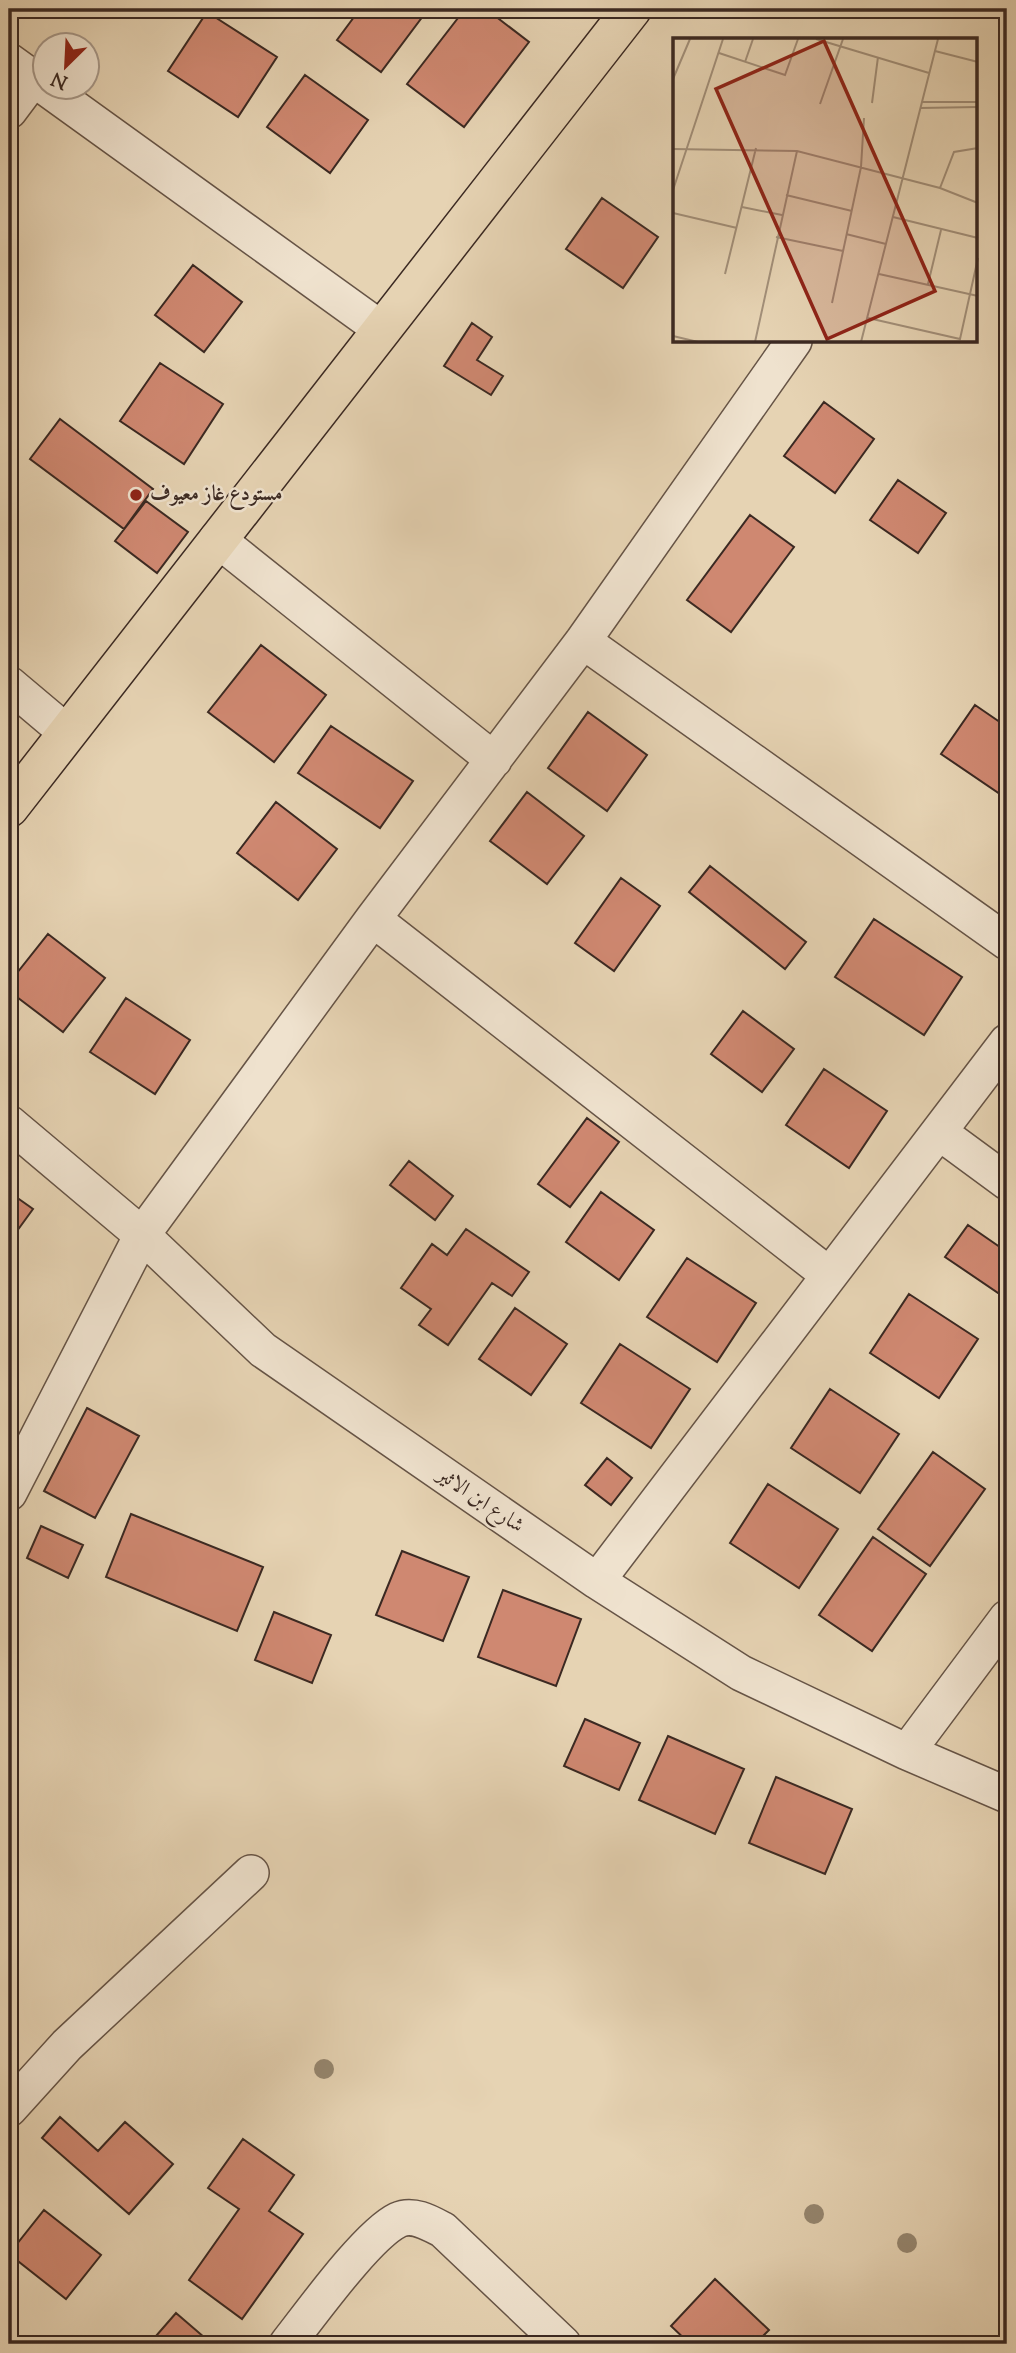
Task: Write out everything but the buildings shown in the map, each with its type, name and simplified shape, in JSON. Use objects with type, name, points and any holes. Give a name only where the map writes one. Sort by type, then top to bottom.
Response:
[{"type":"main road","points":[[9,808],[381,329],[618,13]]},
{"type":"street","points":[[9,111],[21,70],[381,329]]},
{"type":"street","points":[[9,1493],[142,1235],[373,919],[583,642],[793,343]]},
{"type":"street","points":[[217,539],[494,760]]},
{"type":"street","points":[[583,642],[1007,942]]},
{"type":"street","points":[[9,684],[66,732]]},
{"type":"street","points":[[373,919],[829,1275]]},
{"type":"street","points":[[597,1581],[1007,1042]]},
{"type":"street","name":"شارع ابن الاثير","points":[[9,1123],[142,1235],[263,1350],[597,1581],[741,1673],[906,1752],[1007,1796]]},
{"type":"street","points":[[939,1132],[1007,1182]]},
{"type":"street","points":[[906,1752],[1007,1618]]},
{"type":"street","points":[[9,2109],[67,2045],[251,1872]]},
{"type":"street","points":[[287,2344],[362,2250],[398,2219],[422,2219],[443,2230],[563,2344]]},
{"type":"place","name":"مستودع غاز معيوف","points":[[136,495]]}]
